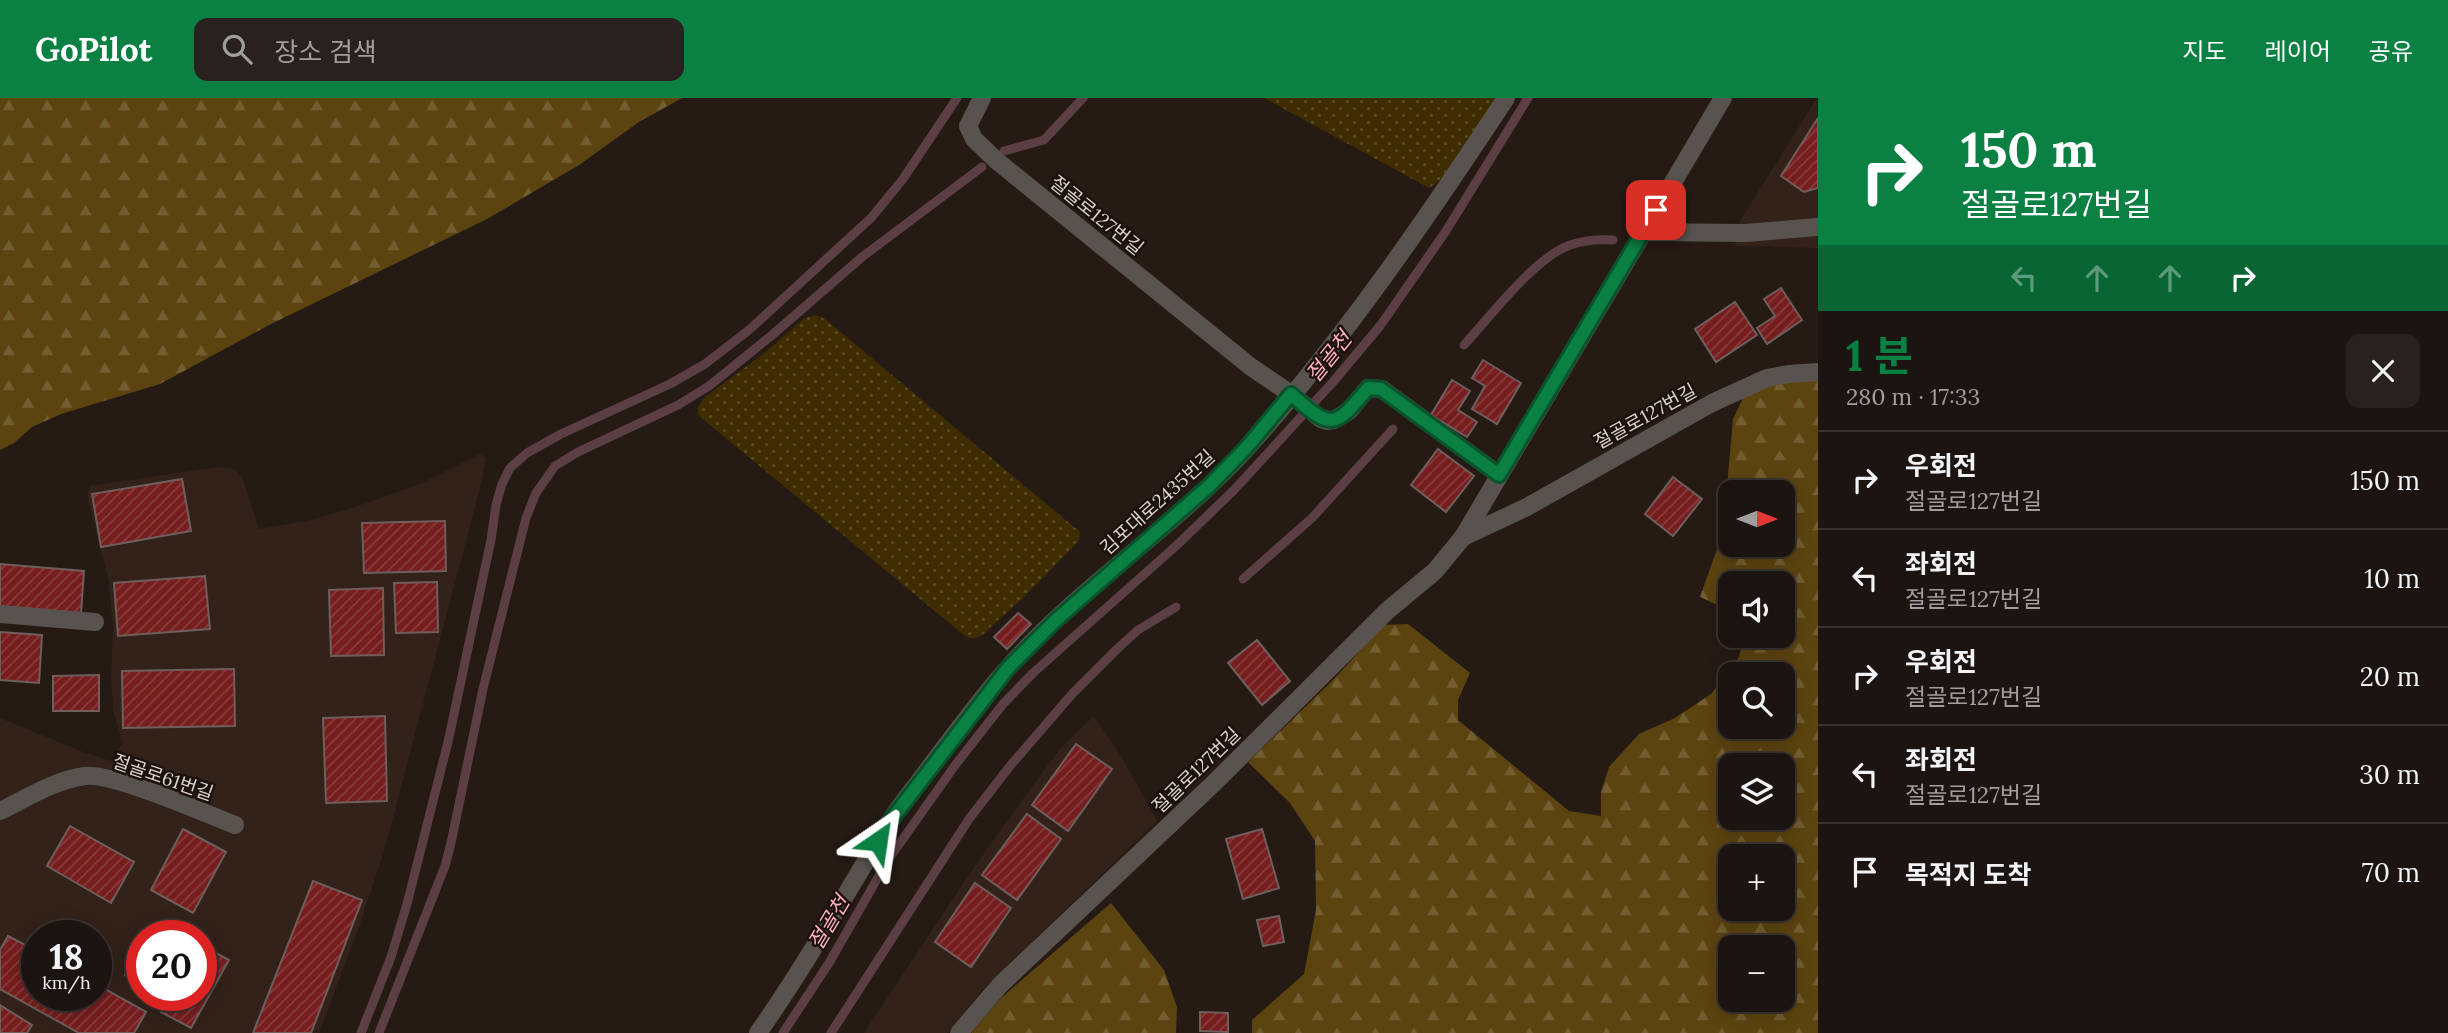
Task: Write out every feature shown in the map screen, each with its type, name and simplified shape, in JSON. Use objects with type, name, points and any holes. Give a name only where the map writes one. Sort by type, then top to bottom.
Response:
[{"type":"lane","name":"절골로127번길","points":[[982,98],[968,126],[974,139],[997,161],[1251,367],[1321,419],[1334,420],[1349,411],[1368,388],[1381,389],[1499,475]]},
{"type":"lane","name":"김포대로2435번길","points":[[758,1033],[790,988],[891,820],[1008,668],[1103,578],[1209,486],[1294,397],[1446,189],[1506,98]]},
{"type":"lane","name":"절골로127번길","points":[[959,1033],[1000,985],[1213,784],[1387,611],[1435,570],[1463,537],[1723,98]]},
{"type":"lane","points":[[1643,232],[1746,233],[1818,228]]},
{"type":"lane","name":"절골로127번길","points":[[1463,537],[1527,507],[1712,403],[1767,379],[1818,372]]},
{"type":"lane","points":[[0,614],[95,622]]},
{"type":"lane","name":"절골로61번길","points":[[0,811],[65,780],[89,776],[116,781],[235,825]]},
{"type":"shaded area","points":[[1264,98],[1497,98],[1457,161],[1429,188]]},
{"type":"shaded area","points":[[1817,98],[1818,248],[1735,246],[1741,219]]},
{"type":"shaded area","points":[[815,315],[825,319],[1080,532],[1079,540],[1072,548],[981,636],[973,639],[965,636],[698,415],[698,407],[705,397],[762,355],[805,318]]},
{"type":"shaded area","points":[[480,454],[486,458],[385,848],[319,1033],[0,1033],[0,718],[111,761],[123,743],[113,710],[113,628],[109,582],[87,496],[90,486],[217,467],[235,469],[243,479],[259,529],[307,521],[422,483]]},
{"type":"shaded area","points":[[1094,716],[1121,756],[1157,821],[986,986],[947,1033],[864,1033],[972,870],[1023,799],[1060,749]]},
{"type":"green space","points":[[0,98],[682,98],[639,122],[579,165],[487,219],[271,324],[160,384],[61,414],[32,427],[14,443],[0,450]]},
{"type":"green space","points":[[1818,377],[1818,1033],[1252,1033],[1252,1020],[1304,974],[1316,910],[1315,841],[1290,803],[1248,762],[1332,681],[1384,625],[1408,624],[1470,673],[1458,700],[1458,720],[1569,811],[1601,816],[1601,792],[1609,767],[1639,734],[1675,718],[1711,694],[1718,685],[1718,739],[1795,739],[1795,662],[1735,662],[1741,648],[1795,648],[1795,571],[1718,571],[1718,605],[1700,597],[1718,546],[1718,557],[1796,556],[1796,480],[1728,480],[1733,419],[1745,394],[1784,380]]},
{"type":"green space","points":[[1111,903],[1164,970],[1177,1007],[1176,1033],[971,1033],[1001,998]]},
{"type":"building","points":[[1818,118],[1818,188],[1804,192],[1781,176]]},
{"type":"building","points":[[1781,288],[1802,320],[1767,344],[1757,328],[1775,316],[1764,299]]},
{"type":"building","points":[[1735,302],[1757,335],[1716,362],[1695,329]]},
{"type":"building","points":[[1483,360],[1521,383],[1497,424],[1472,409],[1485,386],[1472,378]]},
{"type":"building","points":[[1452,380],[1470,391],[1458,410],[1477,422],[1467,437],[1431,415]]},
{"type":"building","points":[[1438,449],[1474,476],[1446,512],[1411,485]]},
{"type":"building","points":[[1673,477],[1702,499],[1673,536],[1645,514]]},
{"type":"building","points":[[182,479],[191,531],[101,547],[92,494]]},
{"type":"building","points":[[445,521],[446,571],[364,573],[362,523]]},
{"type":"building","points":[[0,564],[84,571],[81,613],[0,606]]},
{"type":"building","points":[[205,576],[210,629],[118,636],[114,583]]},
{"type":"building","points":[[437,582],[438,632],[396,633],[394,583]]},
{"type":"building","points":[[383,588],[384,655],[331,656],[329,590]]},
{"type":"building","points":[[1018,613],[1031,624],[1007,649],[994,637]]},
{"type":"building","points":[[0,632],[42,635],[39,683],[0,680]]},
{"type":"building","points":[[1257,640],[1290,681],[1262,705],[1228,663]]},
{"type":"building","points":[[234,669],[235,726],[123,728],[122,671]]},
{"type":"building","points":[[99,675],[99,711],[53,711],[53,676]]},
{"type":"building","points":[[385,716],[387,801],[326,803],[323,718]]},
{"type":"building","points":[[1076,744],[1112,769],[1068,831],[1032,805]]},
{"type":"building","points":[[1027,814],[1061,839],[1017,900],[982,875]]},
{"type":"building","points":[[70,826],[134,862],[111,903],[47,866]]},
{"type":"building","points":[[183,829],[226,852],[193,913],[151,890]]},
{"type":"building","points":[[1262,829],[1279,888],[1243,899],[1226,839]]},
{"type":"building","points":[[313,881],[362,900],[311,1033],[253,1033]]},
{"type":"building","points":[[975,883],[1011,908],[971,967],[935,942]]},
{"type":"building","points":[[1279,916],[1284,942],[1263,946],[1257,920]]},
{"type":"building","points":[[8,936],[21,943],[21,1001],[0,989],[0,950]]},
{"type":"building","points":[[217,954],[229,960],[217,981]]},
{"type":"building","points":[[112,993],[126,1001],[126,1011],[146,1012],[134,1033],[79,1033],[40,1011],[112,1011]]},
{"type":"building","points":[[0,1005],[32,1025],[27,1033],[0,1033]]},
{"type":"building","points":[[162,1011],[200,1011],[191,1028]]},
{"type":"building","points":[[1200,1012],[1228,1013],[1228,1032],[1200,1031]]},
{"type":"waterway","points":[[361,1033],[391,957],[407,904],[448,742],[496,505],[510,468],[527,453],[561,434],[670,384],[705,364],[749,330],[871,218],[903,179],[957,98]]},
{"type":"waterway","points":[[1004,151],[1044,140],[1083,98]]},
{"type":"waterway","name":"절골천","points":[[783,1033],[829,963],[888,860],[956,764],[1003,704],[1033,673],[1176,546],[1234,490],[1333,382],[1380,326],[1446,231],[1528,98]]},
{"type":"waterway","points":[[379,1033],[445,866],[483,689],[526,518],[536,493],[555,466],[578,452],[678,405],[709,386],[862,257],[982,167]]},
{"type":"waterway","points":[[1464,345],[1527,275],[1556,252],[1581,242],[1613,240]]},
{"type":"waterway","points":[[1243,579],[1312,518],[1393,429]]},
{"type":"waterway","points":[[831,1033],[969,819],[1010,766],[1073,693],[1117,649],[1138,630],[1176,607]]},
{"type":"route","points":[[878,841],[968,716],[1008,668],[1056,620],[1209,486],[1247,447],[1291,394],[1327,421],[1349,411],[1368,388],[1381,389],[1499,475],[1656,210]]}]
